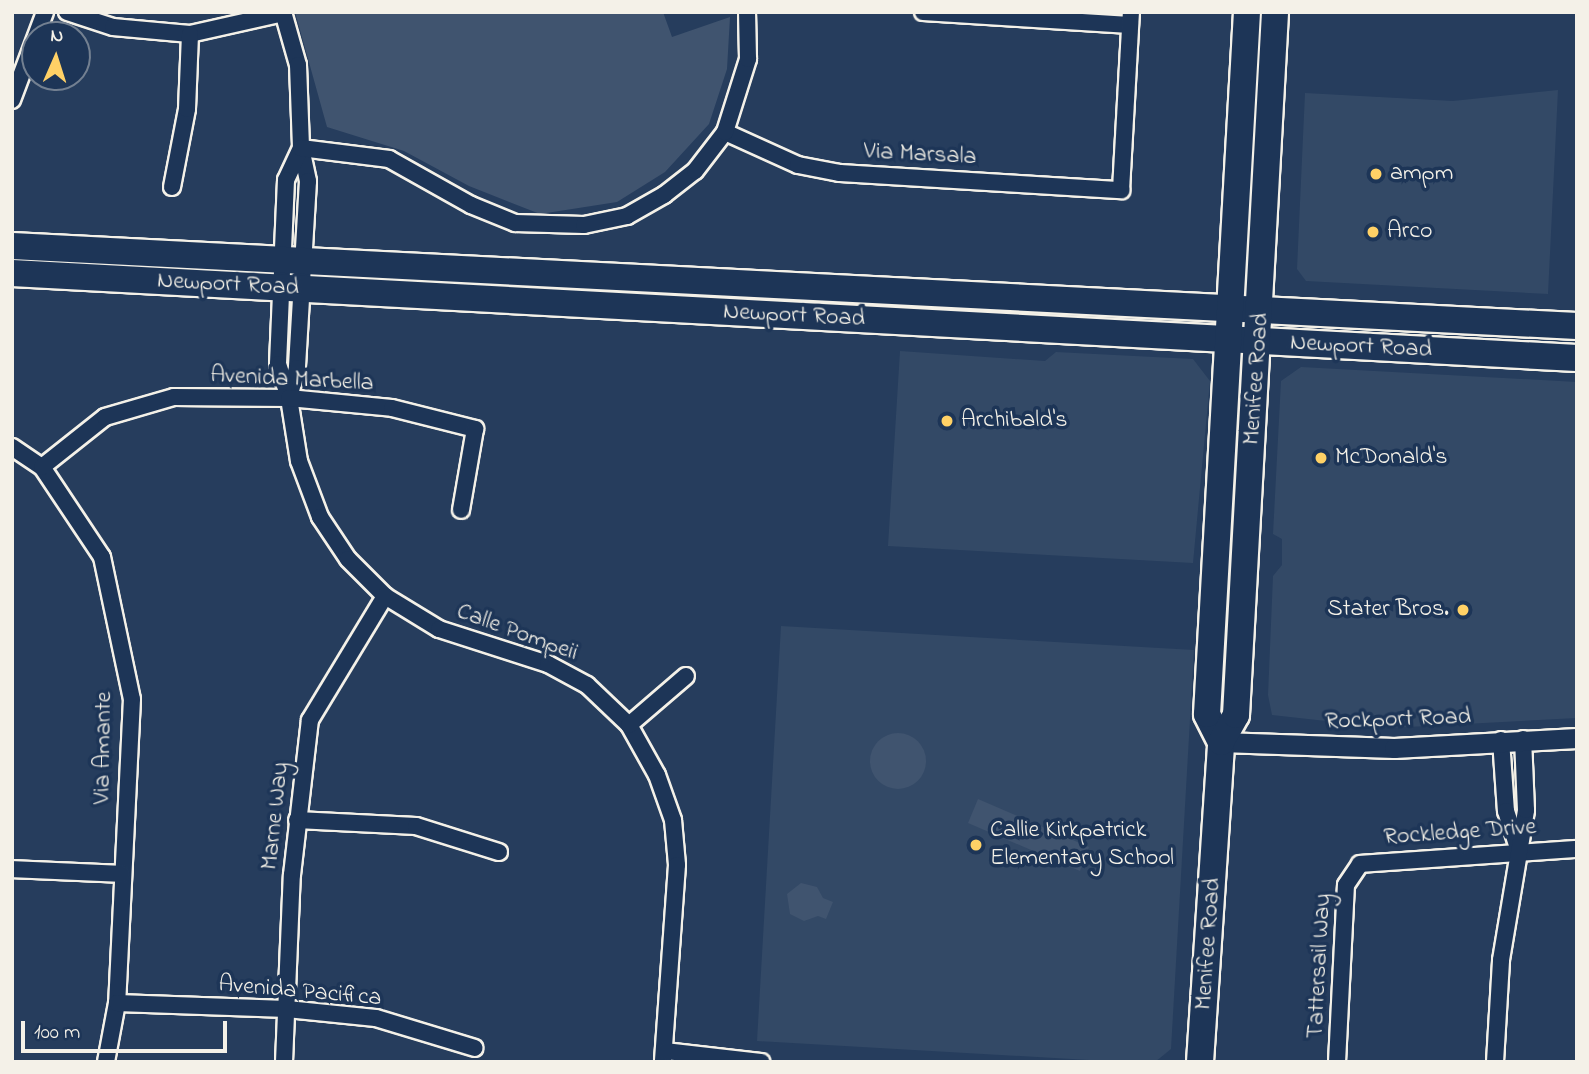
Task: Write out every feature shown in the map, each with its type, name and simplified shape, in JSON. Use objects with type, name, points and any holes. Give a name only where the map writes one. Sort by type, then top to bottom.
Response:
[{"type":"main road","name":"Menifee Road","points":[[1221,742],[1207,714],[1247,12]]},
{"type":"main road","name":"Menifee Road","points":[[1200,1062],[1221,742],[1236,715],[1262,310],[1275,12]]},
{"type":"main road","name":"Newport Road","points":[[12,246],[1577,326]]},
{"type":"main road","name":"Newport Road","points":[[12,274],[1577,358]]},
{"type":"street","points":[[12,100],[45,12]]},
{"type":"street","points":[[67,12],[113,27],[190,34],[284,13],[298,65],[301,148],[308,181],[294,260]]},
{"type":"street","points":[[301,148],[389,159],[492,216],[551,227],[584,225],[627,216],[695,171],[725,132],[748,59],[747,12]]},
{"type":"street","points":[[923,12],[1130,19]]},
{"type":"street","name":"Via Marsala","points":[[725,132],[797,164],[840,173],[1121,190],[1130,19]]},
{"type":"street","points":[[172,187],[187,109],[190,34]]},
{"type":"street","points":[[294,260],[286,180],[301,148]]},
{"type":"street","name":"Calle Pompeii","points":[[294,260],[292,289],[298,368],[289,398],[299,461],[320,517],[348,559],[385,596],[439,629],[548,664],[587,685],[629,724],[657,775],[673,820],[677,865],[664,1056]]},
{"type":"street","name":"Avenida Marbella","points":[[43,467],[105,417],[174,397],[289,398],[391,408],[475,429],[461,510]]},
{"type":"street","name":"Via Amante","points":[[12,447],[43,467],[102,557],[132,699],[117,1003],[106,1062]]},
{"type":"street","name":"Marne Way","points":[[284,1062],[297,820],[310,720],[385,596]]},
{"type":"street","points":[[629,724],[686,676]]},
{"type":"street","name":"Rockport Road","points":[[1221,742],[1394,748],[1501,740],[1577,738]]},
{"type":"street","points":[[1495,1062],[1501,960],[1526,796],[1523,739]]},
{"type":"street","points":[[1501,740],[1505,797],[1519,850]]},
{"type":"street","points":[[1505,797],[1526,796]]},
{"type":"street","points":[[297,820],[416,826],[499,852]]},
{"type":"street","name":"Rockledge Drive","points":[[1351,874],[1360,864],[1374,861],[1519,850],[1577,849]]},
{"type":"street","points":[[12,869],[122,874]]},
{"type":"street","name":"Tattersail Way","points":[[1337,1062],[1351,874]]},
{"type":"street","name":"Avenida Pacifica","points":[[117,1003],[287,1009],[376,1018],[475,1048]]},
{"type":"street","points":[[664,1056],[761,1062]]},
{"type":"shaded area","points":[[295,12],[663,12],[672,37],[730,17],[727,69],[709,124],[665,172],[617,202],[540,214],[469,186],[404,151],[327,127]]},
{"type":"shaded area","points":[[1558,90],[1548,294],[1306,281],[1297,269],[1305,93],[1453,101]]},
{"type":"shaded area","points":[[900,351],[1045,361],[1056,352],[1193,359],[1210,381],[1193,563],[888,546]]},
{"type":"shaded area","points":[[1301,367],[1577,382],[1577,718],[1389,728],[1272,715],[1268,695],[1273,576],[1282,565],[1282,539],[1273,534],[1281,381]]},
{"type":"shaded area","name":"Callie Kirkpatrick Elementary School","points":[[781,626],[1194,650],[1171,1049],[1155,1062],[1123,1062],[757,1041]]},
{"type":"shaded area","points":[[898,733],[909,735],[918,741],[924,750],[924,772],[918,781],[909,787],[898,789],[887,787],[878,781],[872,772],[870,761],[872,750],[878,741],[887,735]]},
{"type":"shaded area","points":[[978,799],[1089,847],[1080,871],[968,823]]},
{"type":"shaded area","points":[[801,883],[817,887],[823,898],[833,902],[826,919],[818,916],[804,921],[790,914],[787,894]]},
{"type":"place","name":"ampm","points":[[1376,174]]},
{"type":"place","name":"Arco","points":[[1373,232]]},
{"type":"place","name":"Archibald's","points":[[947,421]]},
{"type":"place","name":"McDonald's","points":[[1321,458]]},
{"type":"place","name":"Stater Bros.","points":[[1463,610]]},
{"type":"place","name":"Callie Kirkpatrick Elementary School","points":[[976,845]]}]
